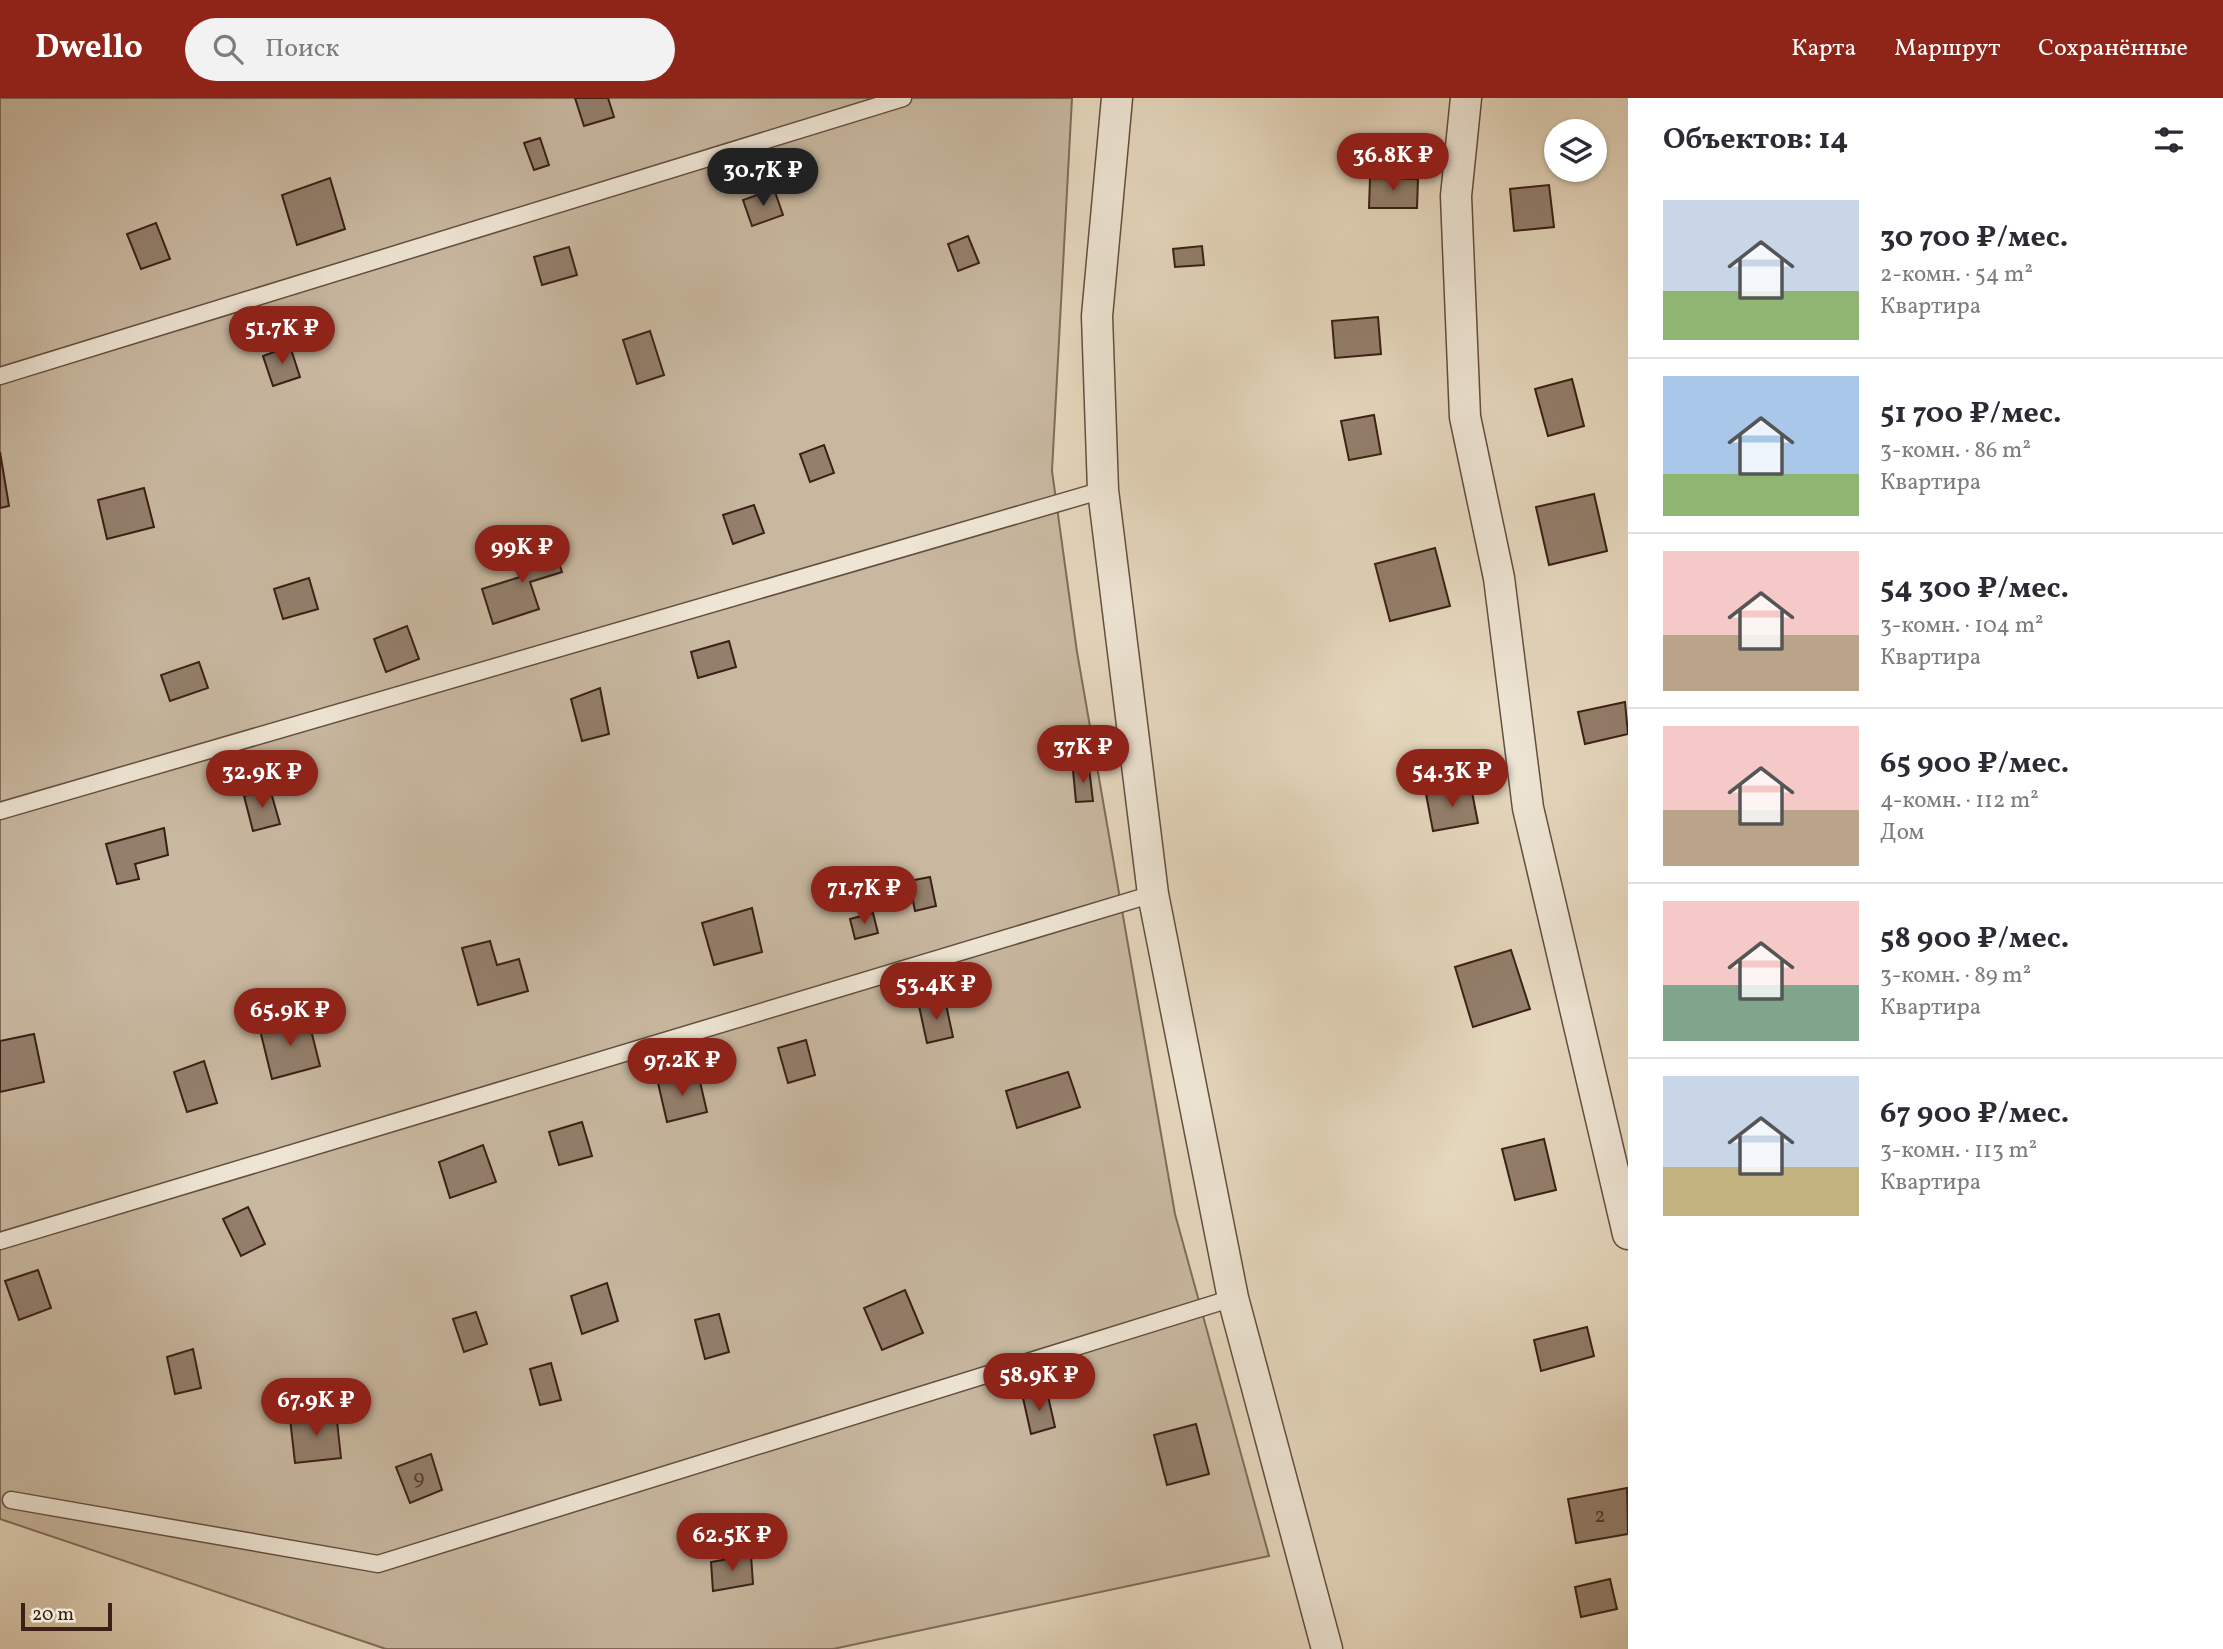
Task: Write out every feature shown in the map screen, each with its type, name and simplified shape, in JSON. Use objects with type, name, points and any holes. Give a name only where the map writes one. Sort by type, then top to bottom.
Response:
[{"type":"street","points":[[1117,98],[1097,316],[1103,490],[1153,894],[1233,1298],[1327,1649]]},
{"type":"street","points":[[1466,98],[1456,196],[1465,417],[1499,578],[1528,808],[1628,1234]]},
{"type":"lane","points":[[0,376],[903,98]]},
{"type":"lane","points":[[0,811],[1103,490]]},
{"type":"lane","points":[[0,1241],[1153,894]]},
{"type":"lane","points":[[11,1500],[378,1564],[1233,1298]]},
{"type":"shaded area","points":[[0,98],[1072,98],[1052,471],[1077,652],[1175,1214],[1269,1556],[833,1649],[386,1649],[0,1519]]},
{"type":"building","points":[[575,98],[608,98],[614,117],[584,126]]},
{"type":"building","points":[[540,138],[549,165],[534,170],[524,143]]},
{"type":"building","points":[[330,178],[345,229],[297,245],[282,195]]},
{"type":"building","points":[[1370,178],[1418,179],[1417,208],[1369,208]]},
{"type":"building","points":[[1549,185],[1554,227],[1514,231],[1510,189]]},
{"type":"building","points":[[774,189],[783,215],[752,226],[743,200]]},
{"type":"building","points":[[156,223],[170,259],[141,269],[127,234]]},
{"type":"building","points":[[968,236],[979,263],[958,271],[948,244]]},
{"type":"building","points":[[1202,246],[1204,265],[1175,267],[1173,249]]},
{"type":"building","points":[[569,247],[577,275],[542,285],[534,257]]},
{"type":"building","points":[[1378,317],[1381,354],[1335,358],[1332,321]]},
{"type":"building","points":[[650,331],[664,375],[637,384],[623,340]]},
{"type":"building","points":[[290,346],[300,377],[273,386],[263,356]]},
{"type":"building","points":[[1572,379],[1584,426],[1548,436],[1535,389]]},
{"type":"building","points":[[1374,415],[1381,454],[1349,460],[1341,421]]},
{"type":"building","points":[[824,445],[834,473],[810,482],[800,454]]},
{"type":"building","points":[[0,452],[9,506],[0,508]]},
{"type":"building","points":[[144,488],[154,527],[107,539],[98,500]]},
{"type":"building","points":[[1594,494],[1607,551],[1549,565],[1536,507]]},
{"type":"building","points":[[754,505],[764,533],[733,544],[723,515]]},
{"type":"building","points":[[552,543],[562,572],[530,582],[539,609],[493,624],[482,589],[520,577],[513,556]]},
{"type":"building","points":[[1435,548],[1450,606],[1390,621],[1375,564]]},
{"type":"building","points":[[309,578],[318,609],[283,619],[274,589]]},
{"type":"building","points":[[407,626],[419,659],[386,672],[374,639]]},
{"type":"building","points":[[729,641],[736,667],[698,678],[691,652]]},
{"type":"building","points":[[199,662],[208,688],[170,701],[161,675]]},
{"type":"building","points":[[600,688],[609,734],[582,741],[571,699]]},
{"type":"building","points":[[1625,702],[1628,734],[1585,744],[1578,712]]},
{"type":"building","points":[[1089,768],[1093,801],[1076,802],[1073,770]]},
{"type":"building","points":[[1471,787],[1478,823],[1433,831],[1426,794]]},
{"type":"building","points":[[270,789],[280,824],[253,831],[244,796]]},
{"type":"building","points":[[164,828],[168,855],[135,864],[139,879],[117,884],[106,844]]},
{"type":"building","points":[[930,877],[936,906],[915,911],[909,881]]},
{"type":"building","points":[[752,908],[762,952],[714,965],[702,923]]},
{"type":"building","points":[[873,913],[878,933],[855,939],[850,919]]},
{"type":"building","points":[[490,941],[497,965],[519,959],[528,991],[478,1005],[462,948]]},
{"type":"building","points":[[1511,950],[1530,1009],[1473,1027],[1455,967]]},
{"type":"building","points":[[945,1000],[953,1037],[927,1043],[919,1006]]},
{"type":"building","points":[[308,1018],[320,1066],[272,1079],[260,1030]]},
{"type":"building","points":[[34,1034],[44,1082],[0,1092],[0,1041]]},
{"type":"building","points":[[806,1040],[815,1075],[788,1083],[778,1048]]},
{"type":"building","points":[[204,1061],[217,1103],[187,1112],[174,1072]]},
{"type":"building","points":[[1068,1072],[1080,1107],[1017,1128],[1006,1091]]},
{"type":"building","points":[[698,1073],[707,1112],[667,1122],[658,1083]]},
{"type":"building","points":[[582,1122],[592,1156],[559,1165],[549,1132]]},
{"type":"building","points":[[1544,1139],[1556,1190],[1515,1200],[1502,1149]]},
{"type":"building","points":[[483,1145],[496,1182],[450,1198],[439,1162]]},
{"type":"building","points":[[248,1207],[265,1244],[241,1256],[223,1219]]},
{"type":"building","points":[[38,1270],[51,1308],[19,1320],[5,1281]]},
{"type":"building","points":[[607,1283],[618,1321],[582,1334],[571,1296]]},
{"type":"building","points":[[905,1290],[923,1333],[882,1350],[864,1308]]},
{"type":"building","points":[[476,1312],[487,1344],[464,1352],[453,1319]]},
{"type":"building","points":[[719,1314],[729,1352],[705,1359],[695,1320]]},
{"type":"building","points":[[1587,1327],[1594,1356],[1541,1371],[1534,1340]]},
{"type":"building","points":[[193,1349],[201,1388],[175,1394],[167,1357]]},
{"type":"building","points":[[551,1363],[561,1400],[540,1405],[530,1369]]},
{"type":"building","points":[[1047,1392],[1055,1427],[1031,1434],[1023,1398]]},
{"type":"building","points":[[336,1412],[341,1458],[295,1463],[290,1418]]},
{"type":"building","points":[[1196,1424],[1209,1474],[1167,1485],[1154,1435]]},
{"type":"building","points":[[431,1454],[442,1490],[410,1503],[396,1467]]},
{"type":"building","points":[[1627,1488],[1628,1534],[1576,1543],[1568,1499]]},
{"type":"building","points":[[751,1555],[753,1584],[713,1591],[711,1562]]},
{"type":"building","points":[[1610,1579],[1617,1609],[1581,1617],[1575,1587]]}]
